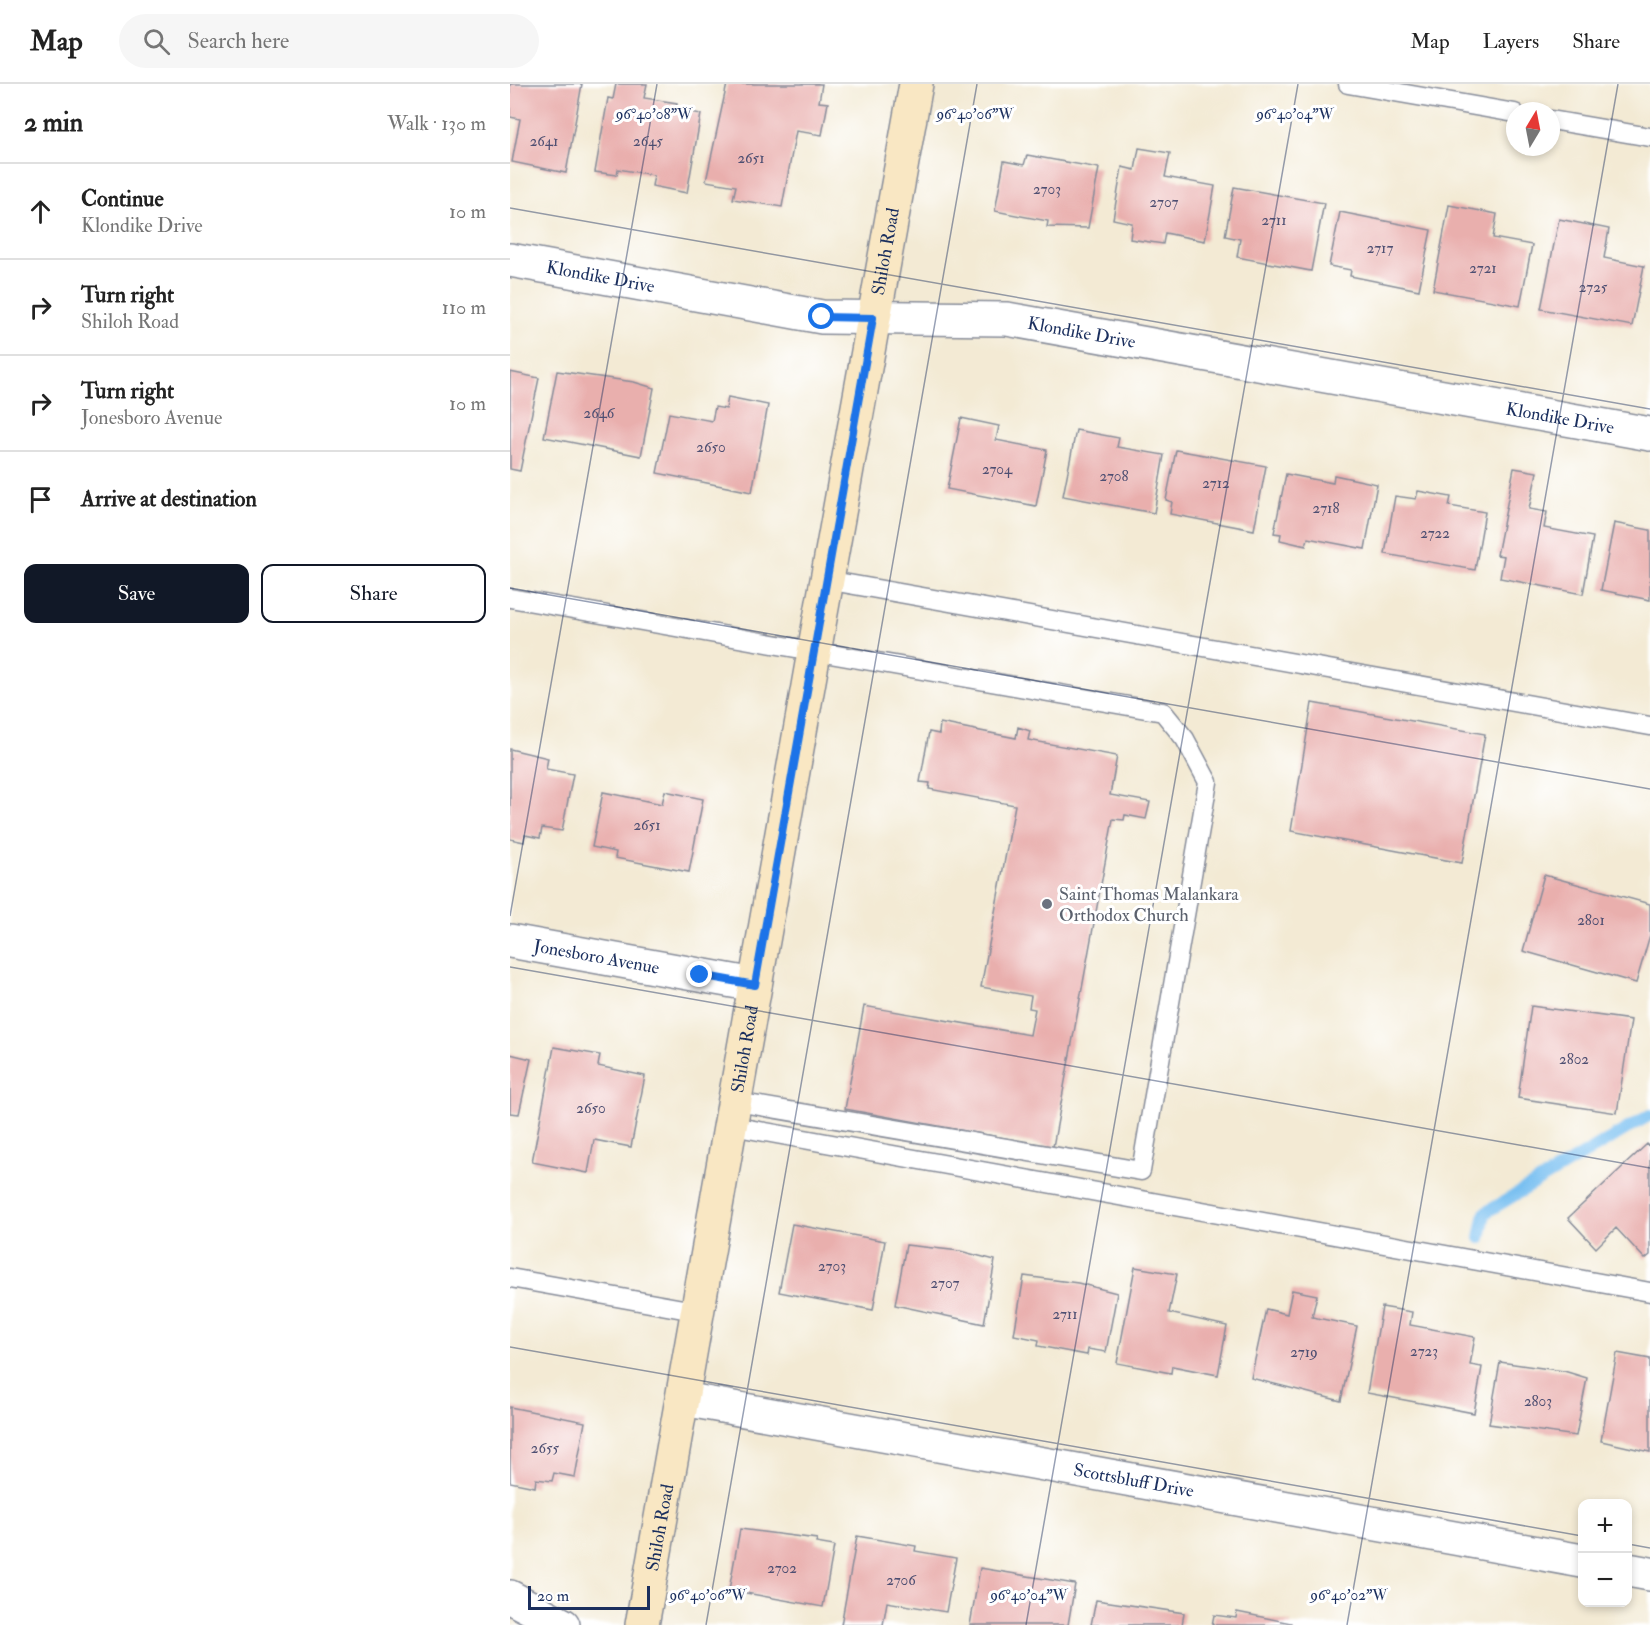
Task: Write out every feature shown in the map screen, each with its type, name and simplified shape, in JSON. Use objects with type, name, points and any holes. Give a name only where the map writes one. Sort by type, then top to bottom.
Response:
[{"type":"street","name":"Shiloh Road","points":[[642,1625],[700,1312],[813,652],[916,84]]},
{"type":"street","name":"Klondike Drive","points":[[510,260],[822,317],[1007,319],[1650,434]]},
{"type":"street","name":"Jonesboro Avenue","points":[[510,941],[755,985]]},
{"type":"street","name":"Scottsbluff Drive","points":[[683,1399],[1578,1561]]},
{"type":"street","points":[[1632,1571],[1650,1574]]},
{"type":"street","points":[[510,1597],[563,1625]]},
{"type":"lane","points":[[1348,84],[1506,111]]},
{"type":"lane","points":[[1560,122],[1650,137]]},
{"type":"lane","points":[[826,580],[1650,726]]},
{"type":"lane","points":[[510,598],[1163,712],[1185,739],[1208,782],[1141,1171],[734,1114]]},
{"type":"lane","points":[[734,1114],[1650,1292]]},
{"type":"lane","points":[[510,1278],[700,1312]]},
{"type":"building","points":[[510,84],[582,84],[566,173],[512,162],[520,119],[510,117]]},
{"type":"building","points":[[616,84],[647,84],[644,98],[677,103],[676,109],[701,114],[687,193],[652,186],[654,175],[618,169],[617,175],[595,172],[608,98],[613,99]]},
{"type":"building","points":[[727,84],[822,84],[819,102],[828,103],[822,135],[796,131],[782,207],[733,199],[736,186],[706,181]]},
{"type":"building","points":[[1139,148],[1170,153],[1165,177],[1215,186],[1205,241],[1165,233],[1163,244],[1130,239],[1132,223],[1113,219],[1122,167],[1135,170]]},
{"type":"building","points":[[1027,155],[1099,168],[1088,228],[1047,227],[1048,221],[995,211],[1004,161],[1024,165]]},
{"type":"building","points":[[1234,187],[1324,203],[1311,271],[1237,257],[1240,239],[1225,236]]},
{"type":"building","points":[[1449,205],[1497,214],[1493,238],[1532,245],[1520,306],[1433,290]]},
{"type":"building","points":[[1340,212],[1431,230],[1419,290],[1350,276],[1351,270],[1329,266]]},
{"type":"building","points":[[1559,219],[1609,229],[1604,258],[1644,266],[1632,326],[1541,309]]},
{"type":"building","points":[[557,371],[634,382],[654,388],[641,456],[544,437]]},
{"type":"building","points":[[510,372],[539,378],[520,471],[510,469]]},
{"type":"building","points":[[728,397],[768,405],[752,492],[657,473],[669,413],[712,421],[715,407],[726,409]]},
{"type":"building","points":[[961,418],[999,426],[996,440],[1047,450],[1036,506],[947,489]]},
{"type":"building","points":[[1076,430],[1119,438],[1117,447],[1164,455],[1154,513],[1063,496]]},
{"type":"building","points":[[1176,450],[1266,466],[1254,530],[1170,514],[1172,502],[1166,500]]},
{"type":"building","points":[[1514,468],[1537,472],[1529,509],[1547,512],[1544,528],[1593,537],[1583,594],[1500,578],[1504,556],[1497,555]]},
{"type":"building","points":[[1286,474],[1333,483],[1334,475],[1377,484],[1365,549],[1308,538],[1306,546],[1280,540],[1281,534],[1274,533]]},
{"type":"building","points":[[1418,491],[1451,497],[1449,506],[1485,512],[1475,570],[1385,554],[1395,496],[1416,499]]},
{"type":"building","points":[[1614,523],[1650,530],[1650,600],[1601,590]]},
{"type":"building","points":[[1312,703],[1485,734],[1462,863],[1291,831]]},
{"type":"building","name":"Saint Thomas Malankara Orthodox Church","points":[[940,723],[1016,738],[1018,727],[1030,731],[1028,740],[1117,756],[1110,795],[1150,802],[1146,819],[1125,815],[1124,820],[1113,819],[1053,1147],[845,1109],[864,1006],[1030,1035],[1035,1009],[1029,1008],[1031,996],[981,987],[1015,805],[929,789],[930,783],[920,782],[929,732],[939,734]]},
{"type":"building","points":[[510,749],[548,758],[546,769],[573,774],[562,831],[542,828],[540,838],[525,835],[524,842],[510,839]]},
{"type":"building","points":[[665,791],[703,799],[689,872],[615,858],[616,852],[592,847],[603,792],[662,804]]},
{"type":"building","points":[[1544,875],[1650,904],[1650,935],[1636,983],[1523,951]]},
{"type":"building","points":[[1531,1006],[1631,1020],[1617,1113],[1518,1098]]},
{"type":"building","points":[[554,1047],[600,1055],[598,1066],[645,1076],[631,1147],[594,1140],[588,1173],[532,1162]]},
{"type":"building","points":[[510,1054],[531,1059],[519,1114],[510,1113]]},
{"type":"building","points":[[1647,1144],[1650,1147],[1650,1255],[1645,1259],[1616,1228],[1596,1248],[1568,1218]]},
{"type":"building","points":[[792,1224],[885,1241],[873,1310],[779,1292]]},
{"type":"building","points":[[906,1245],[960,1251],[995,1260],[984,1324],[895,1305]]},
{"type":"building","points":[[1135,1267],[1177,1274],[1169,1313],[1227,1326],[1218,1375],[1172,1366],[1171,1373],[1117,1363]]},
{"type":"building","points":[[1024,1276],[1078,1283],[1117,1293],[1106,1352],[1088,1349],[1087,1355],[1038,1346],[1039,1340],[1014,1335]]},
{"type":"building","points":[[1292,1290],[1317,1295],[1312,1317],[1357,1326],[1341,1401],[1251,1378],[1266,1309],[1287,1314]]},
{"type":"building","points":[[1382,1307],[1412,1312],[1410,1325],[1475,1337],[1470,1365],[1482,1367],[1474,1413],[1367,1393]]},
{"type":"building","points":[[1617,1353],[1650,1359],[1650,1452],[1601,1441]]},
{"type":"building","points":[[1500,1362],[1564,1371],[1587,1378],[1576,1436],[1489,1424]]},
{"type":"building","points":[[510,1407],[585,1422],[575,1477],[554,1473],[552,1481],[536,1479],[535,1487],[510,1482]]},
{"type":"building","points":[[740,1529],[817,1539],[816,1543],[834,1546],[823,1607],[729,1590]]},
{"type":"building","points":[[857,1536],[916,1546],[915,1551],[956,1558],[946,1612],[887,1602],[883,1625],[841,1625]]},
{"type":"building","points":[[980,1568],[1075,1584],[1068,1625],[970,1625]]},
{"type":"building","points":[[1096,1600],[1184,1613],[1182,1625],[1091,1625]]},
{"type":"building","points":[[1237,1612],[1291,1623],[1291,1625],[1212,1625],[1214,1615],[1236,1618]]},
{"type":"waterway","points":[[1480,1238],[1485,1213],[1650,1115]]},
{"type":"place","name":"Saint Thomas Malankara Orthodox Church","points":[[1047,904]]},
{"type":"route","points":[[700,975],[755,985],[873,318],[822,317]]}]
